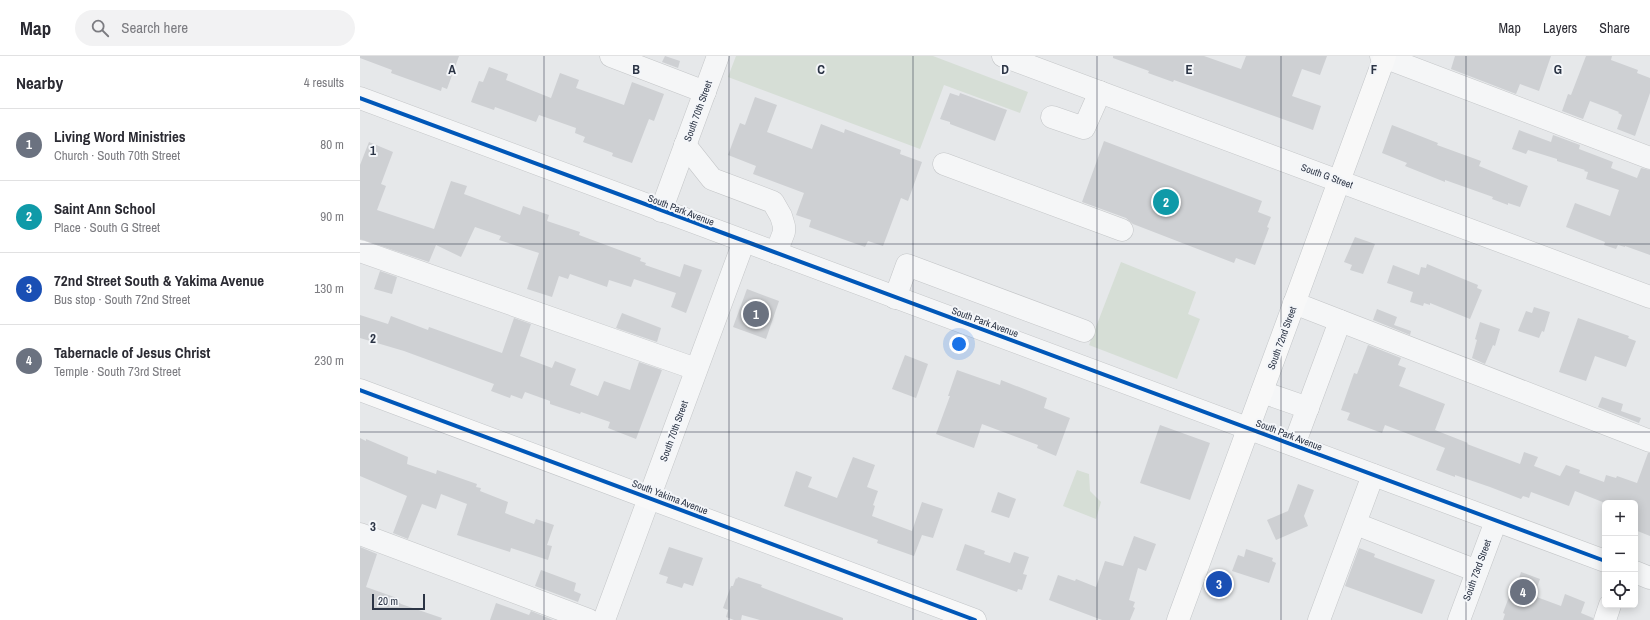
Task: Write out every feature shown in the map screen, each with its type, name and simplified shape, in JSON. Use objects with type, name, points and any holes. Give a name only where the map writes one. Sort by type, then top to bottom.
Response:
[{"type":"main road","name":"South 72nd Street","points":[[1178,620],[1384,56]]},
{"type":"main road","name":"South Yakima Avenue","points":[[360,390],[975,620]]},
{"type":"street","points":[[611,56],[705,92]]},
{"type":"street","name":"South 70th Street","points":[[661,210],[718,56]]},
{"type":"street","name":"South G Street","points":[[1003,56],[1650,297]]},
{"type":"street","points":[[1384,56],[1650,158]]},
{"type":"street","points":[[1052,117],[1084,128],[1100,92]]},
{"type":"street","name":"South Park Avenue","points":[[360,98],[1602,560]]},
{"type":"street","points":[[686,145],[712,179],[773,202],[781,216],[784,226],[784,232],[776,253]]},
{"type":"street","points":[[944,164],[1122,230]]},
{"type":"street","name":"South 70th Street","points":[[604,620],[744,241]]},
{"type":"street","points":[[360,251],[696,369]]},
{"type":"street","points":[[895,298],[907,265],[1084,331]]},
{"type":"street","points":[[983,330],[994,298]]},
{"type":"street","points":[[1294,304],[1650,441]]},
{"type":"street","points":[[1294,445],[1340,321]]},
{"type":"street","points":[[1262,392],[1308,408]]},
{"type":"street","points":[[1319,620],[1373,475]]},
{"type":"street","name":"South 73rd Street","points":[[1459,620],[1496,521]]},
{"type":"street","points":[[1356,524],[1477,571]]},
{"type":"street","points":[[360,534],[589,620]]},
{"type":"street","points":[[1638,573],[1650,578]]},
{"type":"street","points":[[1604,620],[1609,608]]},
{"type":"shaded area","points":[[736,56],[933,56],[1028,92],[1020,113],[944,85],[920,149],[728,77]]},
{"type":"shaded area","points":[[1121,262],[1196,292],[1188,314],[1200,319],[1177,379],[1089,345]]},
{"type":"shaded area","points":[[1077,470],[1089,474],[1090,491],[1101,502],[1096,519],[1063,506]]},
{"type":"building","points":[[360,56],[459,56],[447,89],[442,87],[441,91],[391,73],[392,70],[360,58]]},
{"type":"building","points":[[665,56],[680,61],[678,68],[662,62]]},
{"type":"building","points":[[1113,56],[1204,56],[1241,69],[1246,56],[1327,56],[1320,75],[1302,69],[1292,96],[1321,106],[1313,130],[1174,80],[1173,82],[1148,73],[1149,71],[1113,58]]},
{"type":"building","points":[[1455,56],[1551,56],[1539,91],[1520,84],[1516,94],[1451,69]]},
{"type":"building","points":[[1586,56],[1612,56],[1611,60],[1638,70],[1637,73],[1650,78],[1650,93],[1635,136],[1617,129],[1622,115],[1618,113],[1619,112],[1590,101],[1583,119],[1562,111],[1568,94],[1571,95]]},
{"type":"building","points":[[489,67],[508,74],[506,80],[551,98],[560,73],[579,80],[576,88],[624,105],[632,82],[664,94],[654,121],[649,119],[632,163],[612,156],[613,153],[583,142],[585,137],[575,133],[576,128],[539,115],[536,122],[495,107],[494,110],[471,102],[479,81],[483,82]]},
{"type":"building","points":[[950,93],[959,96],[960,93],[1007,110],[995,141],[940,119]]},
{"type":"building","points":[[755,97],[777,105],[767,132],[812,149],[821,124],[844,133],[845,129],[901,150],[900,154],[922,162],[908,201],[901,198],[883,246],[868,241],[865,247],[809,227],[811,220],[796,215],[804,193],[753,174],[756,166],[728,155],[740,123],[745,125]]},
{"type":"building","points":[[1392,125],[1438,143],[1437,145],[1481,161],[1479,166],[1528,186],[1520,207],[1508,203],[1508,205],[1492,199],[1493,197],[1445,180],[1445,182],[1405,166],[1407,163],[1382,153]]},
{"type":"building","points":[[1519,130],[1551,142],[1553,135],[1580,145],[1579,149],[1613,162],[1611,168],[1637,178],[1641,168],[1650,170],[1650,255],[1625,246],[1618,245],[1616,249],[1604,245],[1605,242],[1566,227],[1575,203],[1610,216],[1619,190],[1586,179],[1588,172],[1557,161],[1557,159],[1528,150],[1526,154],[1512,149]]},
{"type":"building","points":[[1104,141],[1262,201],[1258,212],[1271,217],[1267,227],[1269,228],[1255,265],[1236,258],[1234,263],[1133,224],[1126,218],[1082,202]]},
{"type":"building","points":[[369,142],[393,152],[381,184],[386,186],[377,210],[434,229],[451,181],[467,186],[464,194],[520,215],[523,206],[549,215],[547,221],[580,232],[579,235],[641,258],[640,261],[646,263],[645,265],[680,277],[684,264],[702,270],[686,313],[671,307],[676,293],[634,279],[631,287],[609,280],[607,287],[570,274],[568,279],[559,276],[552,297],[527,289],[539,253],[499,240],[501,236],[475,227],[461,257],[436,245],[429,262],[360,239],[360,165]]},
{"type":"building","points":[[1355,237],[1375,244],[1363,274],[1350,270],[1352,265],[1344,262]]},
{"type":"building","points":[[1427,264],[1478,285],[1477,288],[1482,290],[1470,319],[1430,303],[1430,305],[1424,303],[1423,306],[1410,302],[1413,292],[1387,283],[1393,265],[1419,275],[1421,267],[1426,268]]},
{"type":"building","points":[[380,271],[397,277],[392,294],[374,289]]},
{"type":"building","points":[[747,289],[779,301],[766,339],[733,327]]},
{"type":"building","points":[[1534,307],[1550,312],[1544,332],[1542,331],[1539,338],[1518,331],[1526,311],[1532,313]]},
{"type":"building","points":[[1377,309],[1397,317],[1394,325],[1411,331],[1410,335],[1373,320]]},
{"type":"building","points":[[622,313],[661,328],[657,342],[616,328]]},
{"type":"building","points":[[360,315],[388,324],[391,316],[428,330],[429,327],[502,353],[514,318],[531,324],[520,356],[552,368],[555,361],[576,369],[570,385],[598,396],[604,381],[630,390],[639,362],[662,370],[636,439],[608,428],[610,422],[581,412],[580,414],[550,404],[550,401],[525,392],[522,399],[511,395],[510,398],[491,391],[494,384],[404,351],[360,338]]},
{"type":"building","points":[[1578,318],[1629,336],[1628,338],[1636,341],[1626,367],[1595,356],[1586,381],[1559,372]]},
{"type":"building","points":[[1480,322],[1500,329],[1495,346],[1493,345],[1485,364],[1472,358]]},
{"type":"building","points":[[1368,345],[1401,358],[1398,365],[1406,368],[1399,386],[1445,404],[1435,430],[1520,464],[1524,452],[1538,457],[1534,466],[1560,476],[1566,465],[1580,470],[1579,473],[1604,482],[1606,475],[1616,478],[1617,476],[1637,483],[1648,453],[1650,453],[1650,536],[1638,531],[1638,500],[1602,500],[1602,502],[1575,491],[1569,506],[1531,492],[1529,498],[1523,496],[1521,499],[1455,475],[1455,477],[1436,470],[1445,448],[1385,425],[1382,433],[1347,420],[1350,413],[1341,410],[1354,373],[1357,374]]},
{"type":"building","points":[[905,355],[928,364],[916,398],[892,389]]},
{"type":"building","points":[[957,370],[1000,385],[1001,380],[1047,398],[1044,408],[1070,418],[1056,456],[1037,448],[1038,445],[982,424],[974,448],[936,434],[950,396],[948,396]]},
{"type":"building","points":[[1602,397],[1623,404],[1621,411],[1641,418],[1639,423],[1598,407]]},
{"type":"building","points":[[1160,425],[1210,443],[1190,500],[1140,483]]},
{"type":"building","points":[[360,438],[366,441],[366,439],[408,457],[407,464],[436,474],[437,470],[477,484],[476,487],[481,488],[480,491],[508,502],[505,513],[534,524],[536,519],[554,525],[547,545],[552,546],[548,560],[511,548],[510,552],[457,535],[467,504],[441,494],[436,509],[422,504],[408,539],[393,533],[407,496],[360,476]]},
{"type":"building","points":[[853,457],[875,465],[867,487],[878,491],[873,505],[875,506],[872,516],[912,531],[922,502],[943,509],[933,538],[922,535],[914,556],[877,543],[878,540],[784,506],[796,471],[812,477],[808,487],[837,498]]},
{"type":"building","points":[[1298,484],[1314,490],[1304,516],[1308,526],[1276,540],[1267,520],[1288,511]]},
{"type":"building","points":[[998,492],[1016,499],[1009,518],[991,512]]},
{"type":"building","points":[[1134,536],[1156,544],[1146,571],[1138,568],[1129,600],[1135,602],[1133,607],[1135,608],[1130,620],[1102,620],[1049,600],[1058,575],[1075,581],[1076,579],[1096,587],[1105,561],[1123,566]]},
{"type":"building","points":[[965,544],[985,551],[984,554],[1010,563],[1014,552],[1029,557],[1023,574],[1027,575],[1022,590],[1018,589],[1017,592],[956,570]]},
{"type":"building","points":[[360,547],[377,554],[366,587],[397,598],[397,601],[401,604],[442,618],[441,620],[360,620]]},
{"type":"building","points":[[669,547],[703,558],[693,586],[684,583],[682,588],[666,583],[668,577],[659,574]]},
{"type":"building","points":[[1359,548],[1375,554],[1374,557],[1435,580],[1422,614],[1345,586]]},
{"type":"building","points":[[1246,549],[1273,558],[1272,561],[1276,563],[1269,583],[1232,571],[1238,555],[1244,557]]},
{"type":"building","points":[[541,570],[576,583],[574,591],[581,594],[578,602],[535,586]]},
{"type":"building","points":[[1521,572],[1540,579],[1534,596],[1561,606],[1565,594],[1585,602],[1581,613],[1593,618],[1593,620],[1503,620],[1505,614],[1503,613],[1513,586],[1516,587]]},
{"type":"building","points":[[738,577],[762,585],[761,587],[843,618],[843,620],[760,620],[742,615],[741,620],[734,620],[726,617],[728,610],[723,608],[731,586],[733,586],[736,578],[737,579]]},
{"type":"building","points":[[496,603],[529,615],[531,611],[553,620],[490,620]]},
{"type":"cycle path","points":[[360,98],[1602,560]]},
{"type":"cycle path","points":[[360,390],[975,620]]},
{"type":"place","name":"Saint Ann School","points":[[1166,202]]},
{"type":"place","name":"Living Word Ministries","points":[[756,314]]},
{"type":"place","name":"72nd Street South & Yakima Avenue","points":[[1219,584]]},
{"type":"place","name":"Tabernacle of Jesus Christ","points":[[1523,592]]}]
